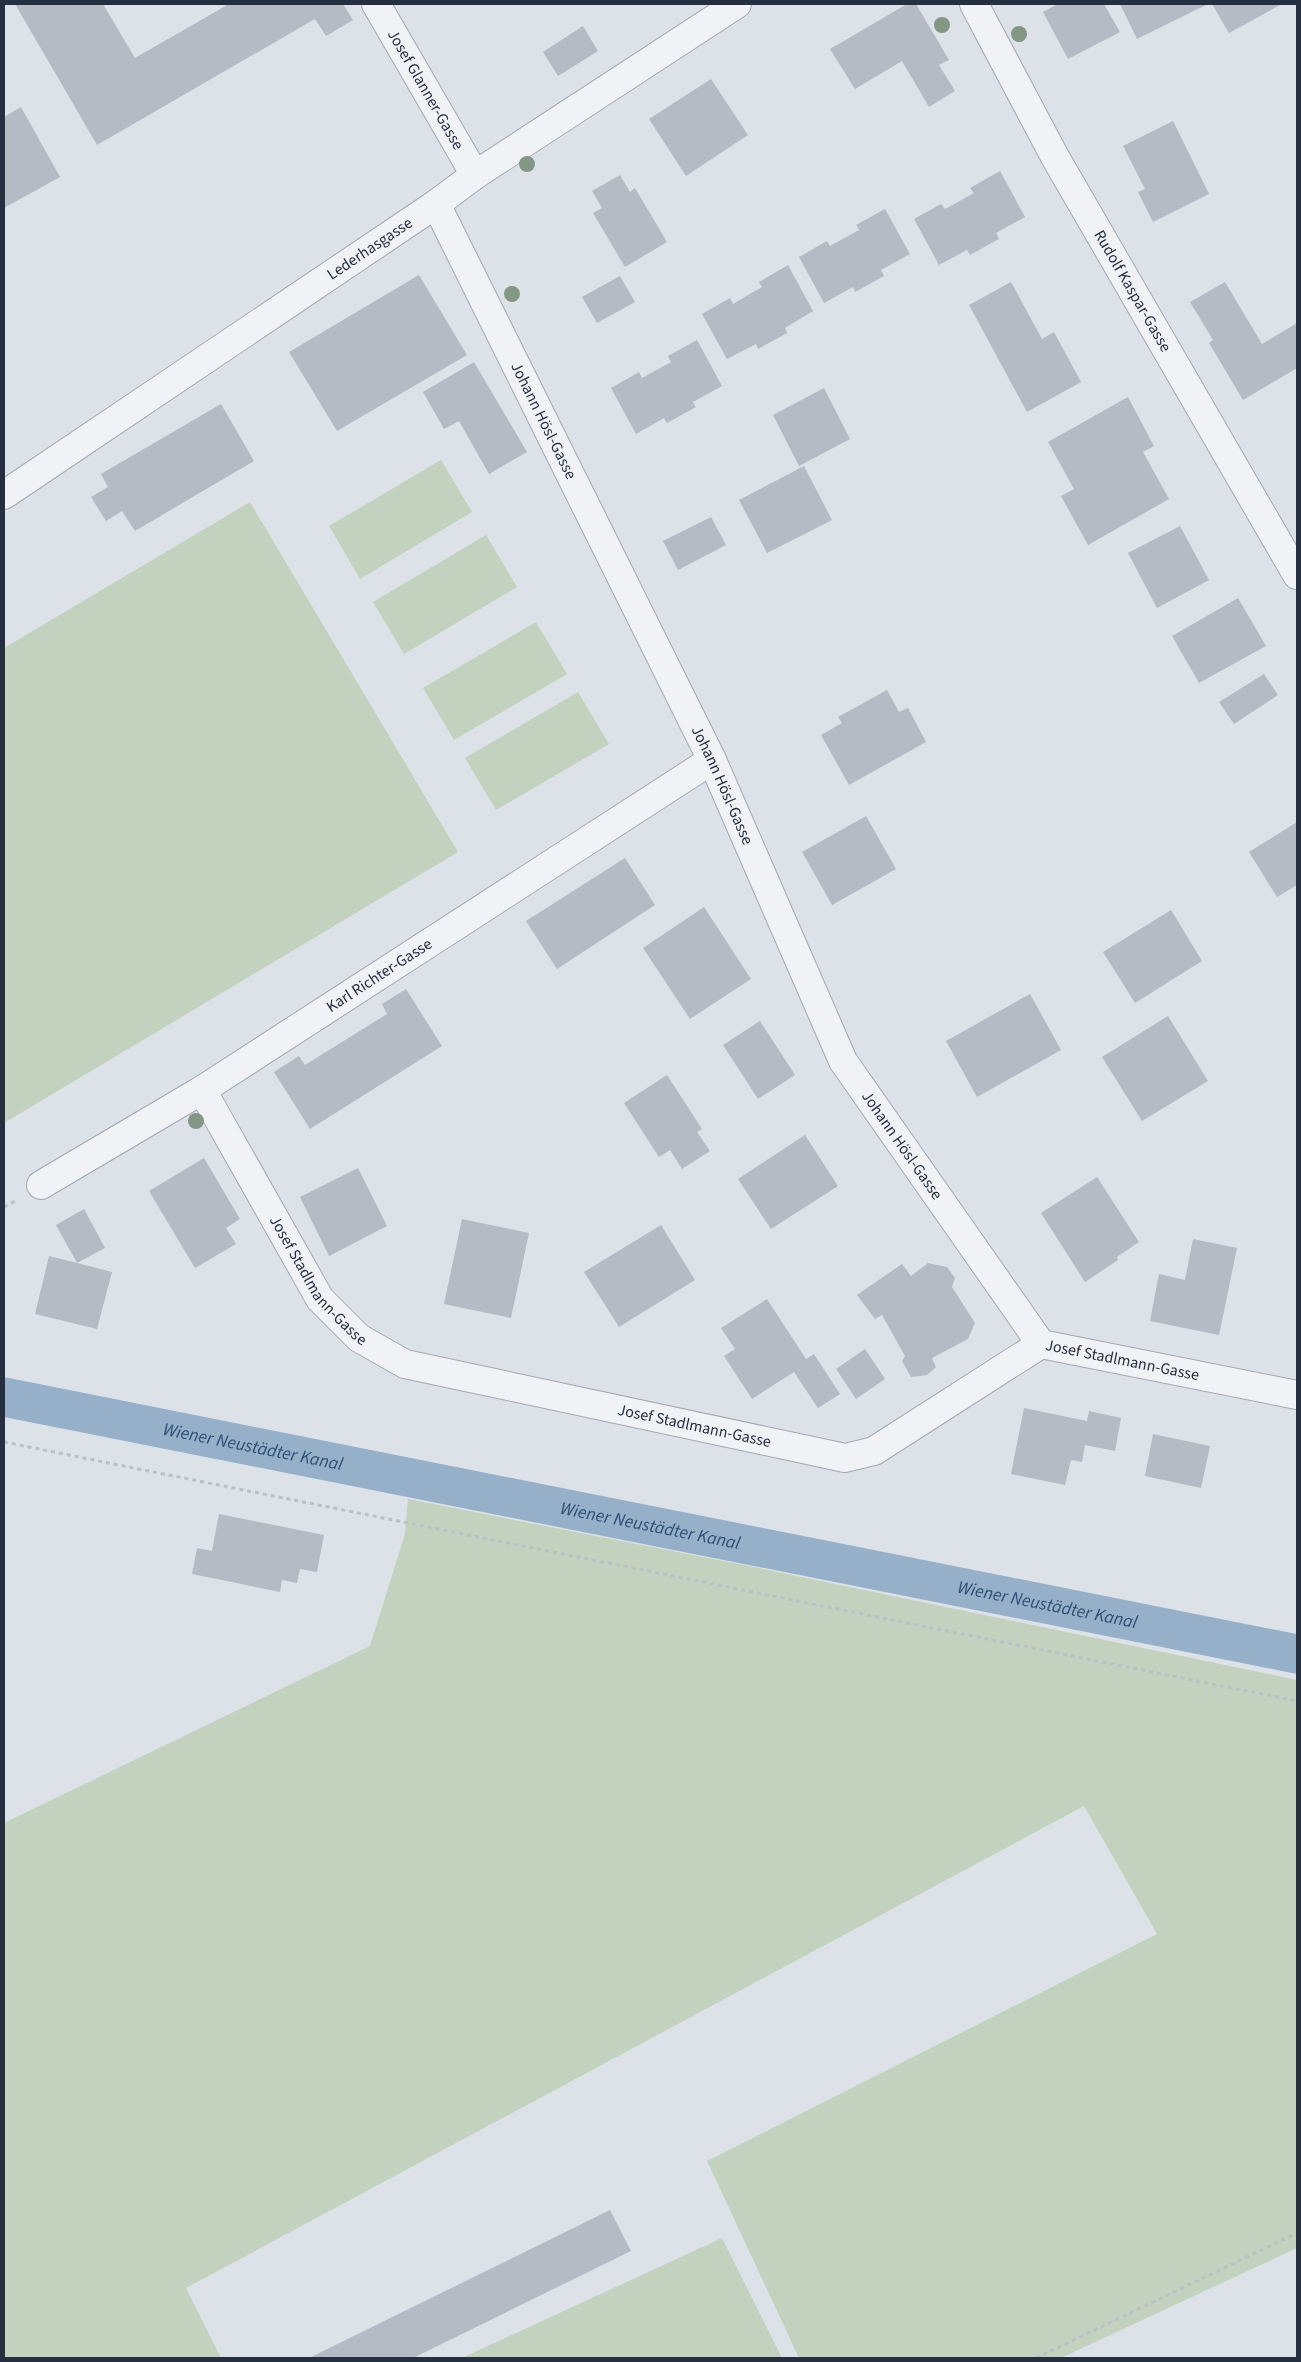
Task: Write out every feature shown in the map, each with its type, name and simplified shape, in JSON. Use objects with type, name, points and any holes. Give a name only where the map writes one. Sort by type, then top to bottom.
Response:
[{"type":"street","name":"Josef Glanner-Gasse","points":[[376,4],[475,175]]},
{"type":"street","name":"Lederhasgasse","points":[[4,495],[436,204],[475,175],[736,4]]},
{"type":"street","name":"Rudolf Kaspar-Gasse","points":[[974,4],[1055,157],[1297,575]]},
{"type":"street","name":"Johann Hösl-Gasse","points":[[436,204],[712,760],[843,1060],[1041,1344]]},
{"type":"street","name":"Karl Richter-Gasse","points":[[41,1185],[202,1090],[712,760]]},
{"type":"street","name":"Josef Stadlmann-Gasse","points":[[202,1090],[320,1299],[359,1338],[405,1364],[845,1458],[874,1451],[1041,1344],[1297,1395]]},
{"type":"path","points":[[4,1442],[1297,1701]]},
{"type":"path","points":[[1036,2358],[1297,2233]]},
{"type":"green space","points":[[441,460],[472,512],[360,579],[329,526]]},
{"type":"green space","points":[[250,502],[458,852],[4,1123],[4,648]]},
{"type":"green space","points":[[486,535],[517,587],[404,654],[373,602]]},
{"type":"green space","points":[[536,622],[567,674],[454,740],[423,688]]},
{"type":"green space","points":[[578,692],[609,744],[496,810],[465,758]]},
{"type":"green space","points":[[408,1499],[754,1567],[1297,1680],[1297,2248],[1061,2358],[799,2358],[707,2161],[1157,1934],[1084,1806],[186,2288],[221,2358],[4,2358],[4,1823],[370,1646],[405,1534]]},
{"type":"green space","points":[[722,2238],[782,2358],[462,2358]]},
{"type":"building","points":[[15,4],[103,4],[135,58],[229,4],[343,4],[353,20],[326,36],[315,19],[97,145]]},
{"type":"building","points":[[907,4],[916,4],[949,60],[939,65],[955,91],[929,107],[902,61],[855,89],[830,49]]},
{"type":"building","points":[[1058,4],[1104,4],[1120,32],[1068,59],[1043,12]]},
{"type":"building","points":[[1120,4],[1208,4],[1137,39]]},
{"type":"building","points":[[1212,4],[1282,4],[1229,33]]},
{"type":"building","points":[[583,26],[598,51],[558,76],[543,52]]},
{"type":"building","points":[[711,79],[748,135],[686,176],[649,119]]},
{"type":"building","points":[[21,107],[60,177],[4,208],[4,117]]},
{"type":"building","points":[[1173,121],[1209,194],[1153,222],[1138,192],[1145,189],[1123,146]]},
{"type":"building","points":[[1000,171],[1025,217],[996,233],[999,239],[970,255],[967,250],[939,265],[914,219],[941,204],[945,209],[974,193],[970,188]]},
{"type":"building","points":[[620,175],[630,192],[635,188],[667,242],[625,267],[593,213],[602,208],[592,191]]},
{"type":"building","points":[[885,209],[910,254],[881,270],[884,276],[855,292],[853,287],[824,303],[799,257],[827,241],[830,246],[859,230],[856,225]]},
{"type":"building","points":[[788,265],[813,311],[785,328],[787,333],[758,349],[756,344],[727,359],[702,314],[730,298],[733,304],[762,287],[759,282]]},
{"type":"building","points":[[419,275],[467,355],[337,431],[289,352]]},
{"type":"building","points":[[620,276],[635,302],[597,323],[582,297]]},
{"type":"building","points":[[1011,282],[1042,339],[1054,332],[1081,382],[1027,412],[969,305]]},
{"type":"building","points":[[1225,282],[1262,344],[1297,323],[1297,368],[1243,400],[1209,343],[1213,340],[1190,302]]},
{"type":"building","points":[[697,340],[722,386],[693,402],[696,407],[667,423],[664,418],[636,434],[611,388],[639,372],[642,378],[671,362],[668,356]]},
{"type":"building","points":[[474,362],[527,452],[489,474],[459,421],[444,429],[423,392]]},
{"type":"building","points":[[824,388],[850,439],[799,466],[773,415]]},
{"type":"building","points":[[1128,397],[1154,446],[1143,452],[1169,499],[1088,545],[1061,496],[1074,489],[1048,442]]},
{"type":"building","points":[[221,404],[254,461],[135,531],[122,511],[106,521],[91,497],[108,487],[101,474]]},
{"type":"building","points":[[804,466],[832,520],[767,553],[739,500]]},
{"type":"building","points":[[711,517],[726,545],[678,570],[663,541]]},
{"type":"building","points":[[1180,526],[1209,580],[1157,608],[1128,553]]},
{"type":"building","points":[[1238,598],[1266,646],[1199,683],[1172,636]]},
{"type":"building","points":[[1264,674],[1278,695],[1234,724],[1219,702]]},
{"type":"building","points":[[887,690],[899,712],[908,708],[926,742],[849,785],[821,735],[842,723],[838,717]]},
{"type":"building","points":[[866,816],[896,869],[832,905],[802,852]]},
{"type":"building","points":[[1297,822],[1297,885],[1277,897],[1249,852]]},
{"type":"building","points":[[625,858],[655,905],[557,969],[526,921]]},
{"type":"building","points":[[704,907],[751,979],[690,1019],[643,948]]},
{"type":"building","points":[[1171,910],[1202,961],[1135,1003],[1103,952]]},
{"type":"building","points":[[406,989],[442,1046],[310,1129],[274,1072],[299,1056],[305,1065],[387,1014],[382,1004]]},
{"type":"building","points":[[1030,994],[1061,1050],[977,1097],[946,1041]]},
{"type":"building","points":[[1168,1016],[1208,1081],[1142,1121],[1102,1057]]},
{"type":"building","points":[[760,1021],[795,1075],[758,1099],[723,1045]]},
{"type":"building","points":[[667,1075],[702,1129],[697,1132],[710,1151],[682,1169],[670,1150],[659,1157],[624,1103]]},
{"type":"building","points":[[805,1135],[838,1186],[771,1229],[738,1179]]},
{"type":"building","points":[[204,1158],[240,1219],[226,1228],[236,1244],[195,1268],[149,1191]]},
{"type":"building","points":[[358,1168],[387,1226],[329,1256],[300,1197]]},
{"type":"building","points":[[1097,1177],[1139,1242],[1117,1257],[1118,1260],[1085,1282],[1041,1213]]},
{"type":"building","points":[[84,1209],[105,1248],[77,1263],[56,1225]]},
{"type":"building","points":[[462,1219],[529,1233],[511,1318],[444,1304]]},
{"type":"building","points":[[661,1225],[695,1280],[619,1327],[584,1272]]},
{"type":"building","points":[[1193,1239],[1237,1248],[1219,1335],[1150,1321],[1159,1274],[1185,1280]]},
{"type":"building","points":[[49,1256],[112,1272],[97,1329],[35,1314]]},
{"type":"building","points":[[928,1263],[947,1267],[955,1278],[952,1287],[975,1323],[968,1339],[932,1358],[936,1367],[927,1375],[911,1377],[902,1361],[905,1356],[882,1315],[875,1319],[857,1295],[902,1264],[911,1276]]},
{"type":"building","points":[[767,1299],[806,1359],[814,1354],[840,1394],[818,1408],[794,1372],[752,1399],[724,1356],[735,1349],[721,1328]]},
{"type":"building","points":[[865,1349],[885,1379],[856,1399],[836,1369]]},
{"type":"building","points":[[1024,1408],[1087,1421],[1089,1411],[1121,1418],[1115,1451],[1085,1445],[1082,1462],[1071,1460],[1065,1485],[1011,1474]]},
{"type":"building","points":[[1153,1434],[1210,1446],[1201,1488],[1145,1476]]},
{"type":"building","points":[[219,1514],[324,1535],[317,1572],[300,1569],[297,1583],[282,1580],[280,1592],[192,1574],[197,1548],[212,1551]]},
{"type":"building","points":[[610,2210],[631,2251],[413,2358],[309,2358]]},
{"type":"waterway","name":"Wiener Neustädter Kanal","points":[[4,1397],[1297,1654]]}]
